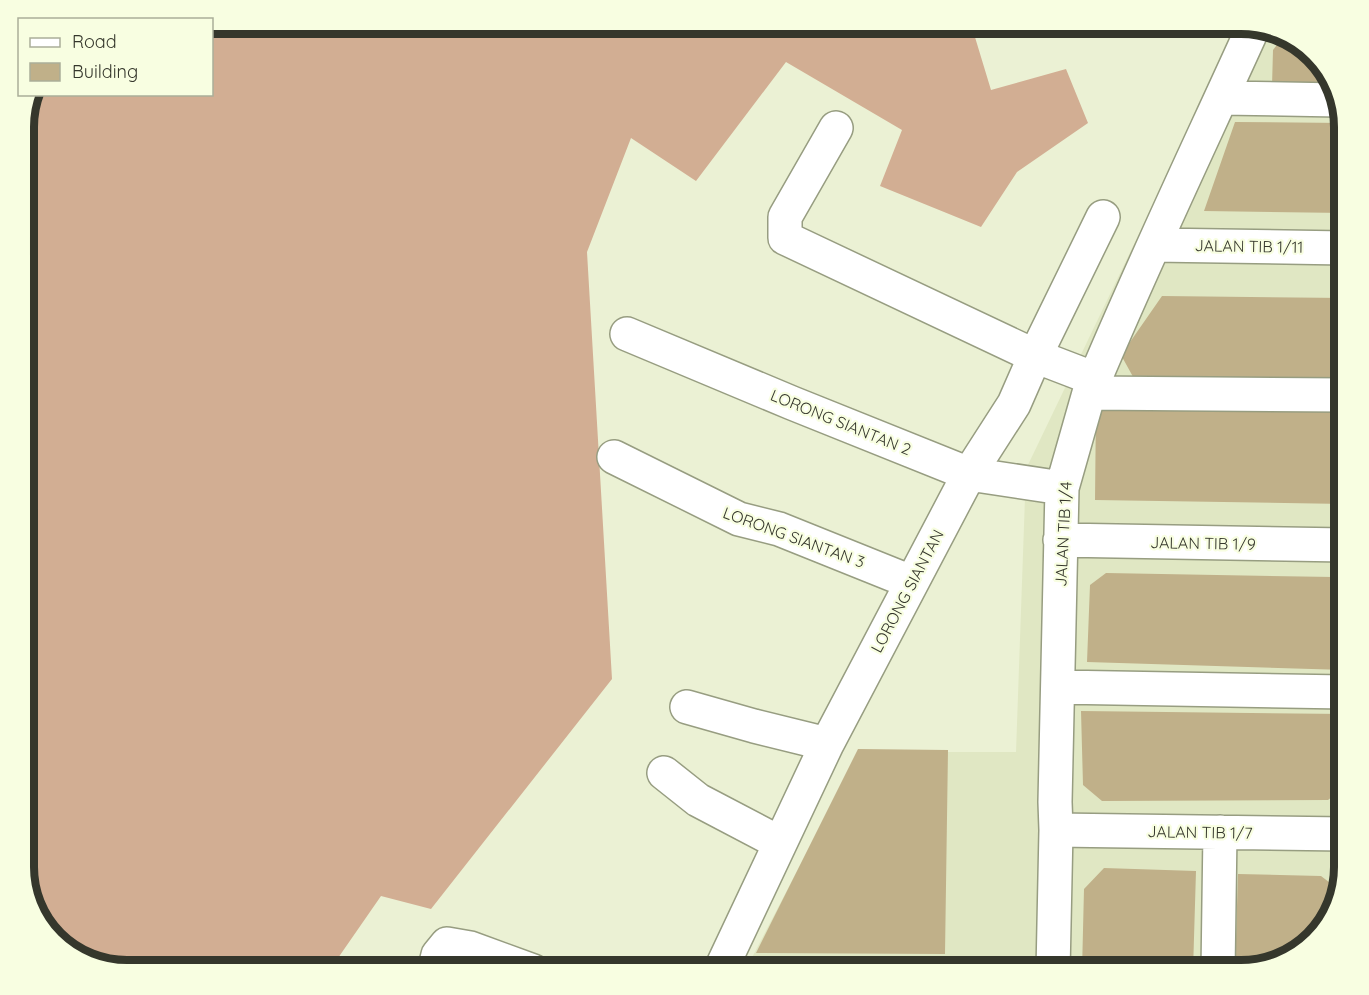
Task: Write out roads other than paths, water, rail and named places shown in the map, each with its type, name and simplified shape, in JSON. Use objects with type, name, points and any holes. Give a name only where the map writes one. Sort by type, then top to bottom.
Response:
[{"type":"street","name":"JALAN TIB 1/4","points":[[1053,960],[1062,488],[1092,386],[1126,304],[1250,35]]},
{"type":"street","points":[[1221,98],[1331,100]]},
{"type":"street","points":[[836,128],[785,217],[785,238],[1035,356],[1092,386],[1334,395]]},
{"type":"street","name":"LORONG SIANTAN","points":[[725,960],[826,744],[969,474],[1014,404],[1103,217]]},
{"type":"street","name":"JALAN TIB 1/11","points":[[1154,245],[1334,248]]},
{"type":"street","name":"LORONG SIANTAN 2","points":[[627,334],[969,474],[1062,488]]},
{"type":"street","name":"LORONG SIANTAN 3","points":[[614,457],[739,519],[779,529],[911,582]]},
{"type":"street","name":"JALAN TIB 1/9","points":[[1060,540],[1334,545]]},
{"type":"street","points":[[1058,687],[1334,692]]},
{"type":"street","points":[[687,706],[826,744]]},
{"type":"street","points":[[664,773],[698,800],[780,843]]},
{"type":"street","name":"JALAN TIB 1/7","points":[[1056,830],[1334,834]]},
{"type":"street","points":[[1218,960],[1220,832]]},
{"type":"street","points":[[437,960],[447,944],[470,948],[503,960]]}]
